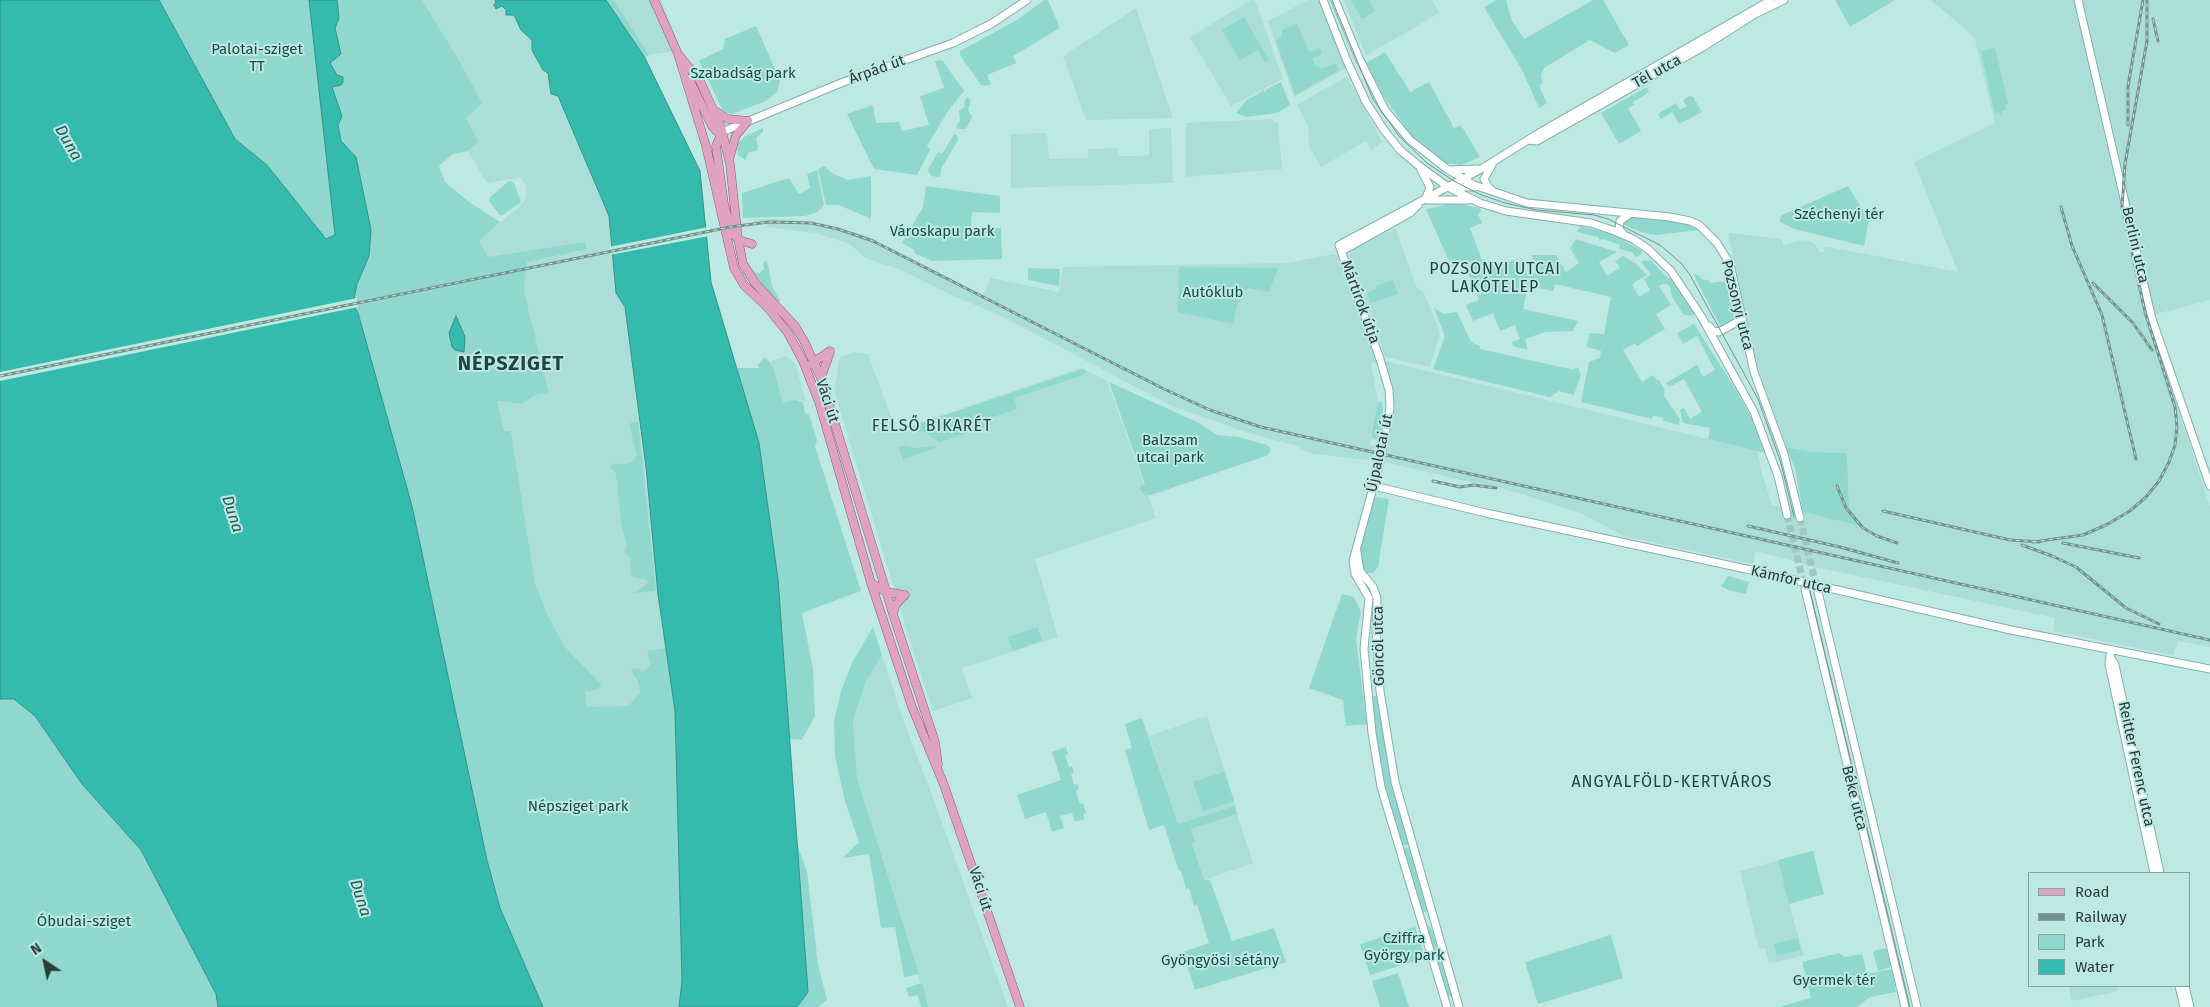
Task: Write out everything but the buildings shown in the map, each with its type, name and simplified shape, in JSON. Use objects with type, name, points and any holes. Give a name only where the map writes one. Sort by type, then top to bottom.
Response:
[{"type":"main road","name":"Váci út","points":[[654,0],[678,54],[706,146],[731,257],[738,275],[788,333],[808,373],[822,411],[871,583],[915,719],[938,771],[1020,1007]]},
{"type":"main road","name":"Váci út","points":[[678,54],[692,70],[714,108],[722,132],[730,164],[741,256],[748,273],[795,326],[821,378],[892,614],[935,742],[938,771]]},
{"type":"main road","points":[[681,67],[712,126],[716,131],[722,132],[716,146],[724,204],[732,233],[738,239],[752,244],[741,256]]},
{"type":"main road","points":[[714,108],[724,117],[748,121]]},
{"type":"main road","points":[[730,164],[736,135],[748,121]]},
{"type":"main road","points":[[706,146],[720,177]]},
{"type":"main road","points":[[724,204],[724,223]]},
{"type":"main road","points":[[808,373],[814,361],[830,352],[821,378]]},
{"type":"main road","points":[[871,583],[886,592],[905,595],[896,604],[892,614]]},
{"type":"main road","points":[[882,614],[883,604],[888,607],[892,614]]},
{"type":"street","name":"Árpád út","points":[[722,132],[841,83],[953,43],[991,24],[1027,0]]},
{"type":"street","name":"Pozsonyi utca","points":[[1323,0],[1347,61],[1366,102],[1400,150],[1418,165],[1448,187],[1472,200],[1506,211],[1596,224],[1625,236],[1648,249],[1671,271],[1701,316],[1747,398],[1768,445],[1787,515]]},
{"type":"street","name":"Pozsonyi utca","points":[[1336,0],[1368,78],[1385,110],[1421,150],[1447,169],[1479,187],[1536,204],[1690,221],[1709,234],[1720,247],[1730,264],[1754,372],[1784,454],[1800,518]]},
{"type":"street","name":"Tél utca","points":[[1463,179],[1529,140],[1537,141],[1712,42],[1771,0]]},
{"type":"street","name":"Tél utca","points":[[1754,12],[1784,0]]},
{"type":"street","name":"Berlini utca","points":[[2078,0],[2152,319],[2210,486]]},
{"type":"street","points":[[1494,162],[1484,179],[1488,187],[1498,194]]},
{"type":"street","points":[[1418,165],[1430,186],[1429,193],[1422,202]]},
{"type":"street","points":[[1447,169],[1459,171],[1483,168]]},
{"type":"street","points":[[1422,202],[1463,179]]},
{"type":"street","points":[[1448,187],[1479,187]]},
{"type":"street","points":[[1422,202],[1472,200]]},
{"type":"street","name":"Mártírok útja","points":[[1380,359],[1340,248],[1410,213],[1422,202]]},
{"type":"street","points":[[1625,236],[1619,228],[1620,221],[1626,215],[1635,214]]},
{"type":"street","points":[[1701,316],[1712,330],[1717,332],[1737,322],[1742,316]]},
{"type":"street","name":"Újpalotai út","points":[[1358,546],[1382,457],[1390,408],[1389,390],[1380,359]]},
{"type":"street","name":"Kámfor utca","points":[[1374,486],[1486,513],[1778,576],[2111,653],[2210,669]]},
{"type":"street","name":"Göncöl utca","points":[[1358,546],[1353,558],[1353,568],[1369,598],[1364,649],[1381,787],[1447,1007]]},
{"type":"street","name":"Göncöl utca","points":[[1358,546],[1359,568],[1374,590],[1378,601],[1376,630],[1380,691],[1395,782],[1460,1007]]},
{"type":"street","name":"Béke utca","points":[[1805,590],[1905,1007]]},
{"type":"street","name":"Béke utca","points":[[1818,592],[1917,1007]]},
{"type":"street","name":"Reitter Ferenc utca","points":[[2111,653],[2109,664],[2154,872]]},
{"type":"street","name":"Reitter Ferenc utca","points":[[2111,653],[2160,872]]},
{"type":"street","points":[[1367,685],[1370,689],[1380,691]]},
{"type":"street","points":[[1369,700],[1371,696],[1380,691]]},
{"type":"street","points":[[2179,987],[2184,1007]]},
{"type":"street","points":[[2186,987],[2190,1007]]},
{"type":"shaded area","points":[[422,0],[495,0],[497,9],[502,6],[514,15],[521,30],[532,40],[548,72],[551,94],[557,96],[609,216],[616,293],[625,307],[666,648],[647,652],[650,665],[646,671],[640,672],[634,678],[639,685],[640,693],[628,706],[587,708],[585,692],[596,690],[602,685],[565,647],[548,616],[535,583],[511,431],[504,432],[497,401],[522,404],[535,395],[549,391],[524,291],[527,261],[587,249],[585,242],[488,258],[478,241],[519,207],[526,197],[526,187],[521,177],[487,183],[468,151],[479,142],[466,118],[438,28]]},
{"type":"shaded area","points":[[614,0],[661,0],[681,50],[649,55]]},
{"type":"shaded area","points":[[1251,0],[1255,0],[1283,79],[1231,106],[1190,37]]},
{"type":"shaded area","points":[[1308,0],[1320,0],[1346,68],[1294,97],[1268,21]]},
{"type":"shaded area","points":[[1344,0],[1432,0],[1439,13],[1366,56]]},
{"type":"shaded area","points":[[1931,0],[2210,0],[2210,300],[2148,316],[2210,507],[2210,647],[2178,641],[2173,655],[2053,631],[2055,618],[1816,567],[1756,551],[1753,564],[1624,536],[1583,514],[1522,494],[1384,462],[1309,453],[1294,445],[1248,433],[1172,406],[1001,316],[958,298],[901,270],[865,258],[850,244],[816,233],[767,227],[766,223],[755,225],[754,219],[792,219],[865,235],[983,295],[991,278],[1059,292],[1063,267],[1288,263],[1333,254],[1340,256],[1377,359],[1758,451],[1761,470],[1772,505],[1863,526],[1849,507],[1847,453],[1814,452],[1791,448],[1785,445],[1756,362],[1728,234],[1782,239],[1783,245],[1804,240],[1814,243],[1820,252],[1824,252],[1824,248],[1829,247],[1958,272],[1914,162],[1995,123],[1975,40],[1971,34]],"holes":[[[1378,362],[1386,392],[1387,405],[1380,447],[1370,445],[1378,402],[1371,363]]]},
{"type":"shaded area","points":[[1136,8],[1173,118],[1086,120],[1063,56]]},
{"type":"shaded area","points":[[1347,76],[1382,142],[1371,150],[1366,141],[1321,167],[1309,146],[1308,125],[1297,105]]},
{"type":"shaded area","points":[[1271,119],[1278,123],[1282,169],[1186,177],[1186,123]]},
{"type":"shaded area","points":[[1171,128],[1173,183],[1011,188],[1011,134],[1047,133],[1049,159],[1088,158],[1088,149],[1118,148],[1119,156],[1149,155],[1149,129]]},
{"type":"shaded area","points":[[1395,228],[1417,288],[1424,293],[1440,333],[1430,367],[1385,357],[1349,255],[1353,250]]},
{"type":"shaded area","points":[[854,352],[868,354],[896,431],[1082,368],[1107,381],[1156,518],[1035,559],[1058,637],[962,668],[972,698],[933,711],[834,390],[840,357]]},
{"type":"shaded area","points":[[786,356],[795,363],[806,401],[795,400],[783,403],[771,361]]},
{"type":"shaded area","points":[[882,655],[905,725],[1008,1007],[928,1007],[857,779],[853,720],[866,681]]},
{"type":"shaded area","points":[[1207,716],[1236,806],[1178,824],[1149,736]]},
{"type":"shaded area","points":[[1237,814],[1253,863],[1204,880],[1192,843],[1195,842],[1191,829]]},
{"type":"shaded area","points":[[1813,851],[1824,894],[1789,904],[1804,955],[1769,964],[1765,948],[1760,949],[1758,945],[1740,871]]},
{"type":"shaded area","points":[[2069,987],[2118,987],[2119,991],[2072,1001]]},
{"type":"green space","name":"Palotai-sziget TT","points":[[159,0],[309,0],[335,235],[326,240],[267,165],[235,139]]},
{"type":"green space","name":"Népsziget park","points":[[337,0],[422,0],[458,59],[482,103],[466,118],[479,142],[468,151],[453,154],[439,166],[445,182],[469,202],[500,222],[479,241],[488,257],[585,242],[587,249],[527,262],[524,291],[549,392],[535,395],[522,404],[497,401],[504,431],[511,431],[535,583],[548,616],[565,647],[602,685],[596,690],[585,692],[587,707],[628,706],[640,693],[639,685],[631,669],[640,668],[640,672],[645,671],[650,665],[647,651],[666,648],[675,711],[682,980],[679,1007],[543,1007],[500,908],[481,835],[426,574],[353,303],[357,284],[356,157],[341,141],[338,124],[342,116],[332,87],[337,75],[330,63],[340,54],[335,28],[339,18]]},
{"type":"green space","points":[[606,0],[614,0],[649,55],[645,58]]},
{"type":"green space","points":[[1044,0],[1048,0],[1060,28],[1013,56],[1016,63],[987,75],[991,84],[981,85],[960,55],[960,51],[1017,20]]},
{"type":"green space","points":[[1351,0],[1369,0],[1375,11],[1362,19]]},
{"type":"green space","points":[[1497,0],[1506,0],[1512,21],[1524,39],[1593,0],[1603,0],[1629,45],[1615,53],[1590,40],[1544,68],[1541,75],[1542,83],[1539,86],[1547,103],[1539,108],[1522,70],[1484,7]]},
{"type":"green space","points":[[1835,0],[1895,0],[1850,27]]},
{"type":"green space","points":[[1244,17],[1269,60],[1265,62],[1258,50],[1240,60],[1222,30]]},
{"type":"green space","points":[[1297,24],[1309,52],[1320,48],[1322,54],[1312,58],[1315,66],[1318,65],[1320,69],[1336,63],[1339,70],[1295,95],[1276,41],[1282,36],[1282,30]]},
{"type":"green space","name":"Szabadság park","points":[[756,26],[780,80],[777,92],[766,101],[732,114],[723,111],[699,61],[723,49],[725,39]]},
{"type":"green space","points":[[1995,48],[2008,104],[2005,104],[2006,110],[2002,111],[2000,116],[1999,112],[1995,113],[1981,51]]},
{"type":"green space","points":[[1385,52],[1410,92],[1429,82],[1454,128],[1461,125],[1480,157],[1461,165],[1445,163],[1424,148],[1411,135],[1384,97],[1366,63]]},
{"type":"green space","points":[[935,61],[943,61],[964,91],[948,111],[927,146],[930,150],[917,175],[874,169],[847,114],[873,105],[876,123],[899,122],[902,131],[929,125],[920,96],[944,88]]},
{"type":"green space","points":[[1281,82],[1290,105],[1277,113],[1246,117],[1236,113],[1247,100],[1264,90],[1265,93],[1267,89]]},
{"type":"green space","points":[[1647,87],[1649,92],[1633,102],[1634,105],[1628,108],[1641,131],[1619,144],[1601,113]]},
{"type":"green space","points":[[1689,96],[1693,97],[1702,112],[1679,124],[1672,112],[1661,119],[1658,114],[1676,103],[1680,110],[1687,106],[1683,100]]},
{"type":"green space","points":[[967,97],[971,99],[968,110],[972,117],[966,129],[957,129],[956,126],[960,121],[959,110],[965,107],[964,102]]},
{"type":"green space","points":[[763,128],[763,132],[756,138],[757,151],[749,152],[745,160],[738,155],[737,145],[744,137]]},
{"type":"green space","points":[[954,134],[957,135],[958,140],[941,169],[940,177],[931,176],[928,170],[938,152],[942,154]]},
{"type":"green space","points":[[824,166],[832,173],[848,180],[871,176],[871,219],[839,205],[826,205],[818,169]]},
{"type":"green space","points":[[817,170],[824,205],[818,212],[805,216],[743,218],[742,193],[789,178],[799,194],[810,188],[807,174]]},
{"type":"green space","points":[[509,181],[514,183],[521,202],[503,215],[500,215],[489,201],[490,197]]},
{"type":"green space","name":"Városkapu park","points":[[926,186],[1000,196],[1000,213],[972,212],[971,227],[1001,228],[1002,259],[932,261],[916,254],[913,249],[902,243],[923,207]]},
{"type":"green space","name":"Széchenyi tér","points":[[1848,186],[1869,220],[1864,246],[1794,229],[1779,221],[1782,215]]},
{"type":"green space","points":[[1454,203],[1480,208],[1481,212],[1478,214],[1482,223],[1470,228],[1484,266],[1497,261],[1499,265],[1518,259],[1528,277],[1540,270],[1531,255],[1556,255],[1566,272],[1579,263],[1570,248],[1576,239],[1617,252],[1599,262],[1607,276],[1620,268],[1615,261],[1623,256],[1635,263],[1647,275],[1632,284],[1639,297],[1650,290],[1644,279],[1651,274],[1641,262],[1644,260],[1651,261],[1668,278],[1675,280],[1696,312],[1695,314],[1690,316],[1683,314],[1672,297],[1670,287],[1667,284],[1659,286],[1671,305],[1656,314],[1665,329],[1637,346],[1635,343],[1623,350],[1642,382],[1653,375],[1659,380],[1665,390],[1664,396],[1680,419],[1679,425],[1663,421],[1664,418],[1653,416],[1652,419],[1581,402],[1589,362],[1600,358],[1601,351],[1587,347],[1589,333],[1604,334],[1611,297],[1555,284],[1553,291],[1528,286],[1523,309],[1578,321],[1573,331],[1545,332],[1525,339],[1528,350],[1513,346],[1512,342],[1520,339],[1515,325],[1500,331],[1493,313],[1473,321],[1466,305],[1479,300],[1464,264],[1452,268],[1426,209]]},
{"type":"green space","points":[[1630,216],[1687,223],[1699,230],[1656,235],[1644,233],[1622,224]]},
{"type":"green space","points":[[1580,226],[1613,234],[1642,251],[1641,254],[1636,258],[1632,252],[1619,249],[1620,245],[1603,239],[1599,241],[1599,237],[1577,232]]},
{"type":"green space","points":[[746,260],[755,272],[760,273],[764,269],[763,263],[767,260],[772,286],[780,301],[778,303],[764,289],[744,262]]},
{"type":"green space","name":"Autóklub","points":[[1179,267],[1278,268],[1269,292],[1248,288],[1240,294],[1233,324],[1178,312]]},
{"type":"green space","points":[[1028,268],[1060,269],[1059,286],[1028,280]]},
{"type":"green space","points":[[1693,273],[1700,276],[1701,279],[1708,280],[1710,283],[1726,281],[1734,292],[1738,317],[1736,319],[1721,328]]},
{"type":"green space","points":[[1393,280],[1398,294],[1370,303],[1367,293],[1377,289],[1376,286]]},
{"type":"green space","points":[[1434,308],[1444,314],[1457,312],[1470,340],[1474,344],[1471,347],[1476,344],[1480,346],[1480,349],[1574,370],[1576,367],[1578,368],[1581,374],[1574,395],[1559,391],[1550,397],[1433,369],[1445,336]]},
{"type":"green space","points":[[1694,324],[1752,419],[1765,453],[1708,439],[1710,428],[1683,423],[1680,410],[1684,408],[1690,419],[1702,412],[1684,379],[1669,387],[1666,383],[1697,365],[1703,377],[1715,370],[1697,336],[1683,344],[1677,333]]},
{"type":"green space","points":[[764,357],[773,367],[783,403],[795,400],[803,402],[805,413],[809,415],[817,440],[815,446],[861,591],[802,613],[813,669],[815,716],[802,740],[788,739],[782,630],[737,368],[759,368],[758,365]]},
{"type":"green space","points":[[1083,369],[1087,372],[1080,376],[1014,398],[1017,409],[987,419],[989,426],[940,442],[924,432],[906,428]]},
{"type":"green space","name":"Balzsam utcai park","points":[[1109,382],[1199,423],[1217,435],[1239,437],[1267,445],[1270,448],[1270,452],[1266,456],[1151,495],[1144,494],[1140,490],[1140,486],[1145,484]]},
{"type":"green space","points":[[1378,402],[1382,402],[1383,411],[1379,442],[1371,437]]},
{"type":"green space","points":[[638,422],[656,591],[634,593],[648,583],[647,580],[631,576],[630,558],[624,551],[627,546],[621,522],[616,474],[610,467],[615,463],[624,465],[632,462],[637,455],[629,424]]},
{"type":"green space","points":[[1785,445],[1791,448],[1814,452],[1847,453],[1849,507],[1864,527],[1803,512],[1795,468]]},
{"type":"green space","points":[[935,446],[937,450],[935,448],[904,459],[904,462],[898,447],[917,448]]},
{"type":"green space","points":[[1375,497],[1389,499],[1378,567],[1373,573],[1367,573],[1357,566],[1355,561]]},
{"type":"green space","points":[[1728,576],[1749,582],[1746,594],[1728,590],[1721,586]]},
{"type":"green space","points":[[1342,594],[1354,597],[1361,612],[1356,639],[1367,724],[1346,726],[1343,700],[1309,688]]},
{"type":"green space","points":[[873,627],[882,655],[866,681],[853,720],[857,779],[919,974],[904,977],[895,927],[881,928],[869,854],[843,858],[859,842],[845,801],[835,757],[834,722],[841,691],[852,663]]},
{"type":"green space","points":[[1038,627],[1042,640],[1013,651],[1008,637]]},
{"type":"green space","points":[[1378,694],[1411,844],[1399,846],[1381,784],[1372,698]]},
{"type":"green space","name":"Óbudai-sziget","points":[[0,699],[14,699],[35,716],[82,784],[141,850],[216,994],[218,1007],[0,1007]]},
{"type":"green space","name":"Gyöngyösi sétány","points":[[1142,718],[1178,824],[1235,806],[1237,814],[1191,829],[1195,842],[1192,843],[1204,880],[1210,880],[1232,941],[1274,928],[1286,962],[1195,990],[1183,952],[1209,943],[1197,905],[1194,906],[1189,888],[1186,889],[1181,871],[1179,871],[1164,825],[1149,830],[1125,750],[1132,748],[1125,724]]},
{"type":"green space","points":[[1066,747],[1068,754],[1065,755],[1069,767],[1072,766],[1074,773],[1071,774],[1073,782],[1074,785],[1077,784],[1079,789],[1076,791],[1080,804],[1083,803],[1086,813],[1083,814],[1085,819],[1075,822],[1072,813],[1060,816],[1064,828],[1052,832],[1046,812],[1025,819],[1017,795],[1061,780],[1052,752]]},
{"type":"green space","points":[[1224,772],[1234,801],[1203,811],[1193,782]]},
{"type":"green space","points":[[797,844],[807,872],[818,964],[827,1000],[818,1007],[797,1007],[808,992]]},
{"type":"green space","points":[[1412,847],[1430,911],[1424,912],[1421,908],[1400,849]]},
{"type":"green space","points":[[1813,851],[1824,894],[1789,904],[1778,860]]},
{"type":"green space","points":[[1428,925],[1432,930],[1454,995],[1446,997],[1424,926]]},
{"type":"green space","name":"Cziffra György park","points":[[1415,927],[1425,958],[1370,975],[1360,944]]},
{"type":"green space","points":[[1611,935],[1623,978],[1538,1004],[1525,962]]},
{"type":"green space","points":[[1798,938],[1801,950],[1777,956],[1774,944]]},
{"type":"green space","points":[[1886,948],[1891,967],[1878,971],[1873,951]]},
{"type":"green space","name":"Gyermek tér","points":[[1839,953],[1845,957],[1862,954],[1867,974],[1892,969],[1896,992],[1870,997],[1857,1007],[1779,1007],[1811,998],[1802,962]]},
{"type":"green space","points":[[1398,973],[1409,1007],[1380,1007],[1372,981]]},
{"type":"green space","points":[[922,983],[928,1007],[921,1007],[918,995],[909,997],[906,988]]},
{"type":"water","name":"Duna","points":[[0,0],[159,0],[235,139],[267,165],[326,239],[335,235],[309,0],[337,0],[339,18],[335,28],[341,54],[330,63],[337,75],[343,77],[343,82],[341,85],[332,87],[342,116],[338,125],[341,141],[356,157],[371,230],[369,256],[357,284],[353,304],[358,313],[412,506],[487,860],[500,908],[543,1007],[218,1007],[216,994],[141,850],[82,784],[35,716],[14,699],[0,699]]},
{"type":"water","points":[[495,0],[606,0],[645,58],[700,171],[711,282],[759,443],[778,579],[808,992],[797,1007],[679,1007],[682,980],[675,711],[658,594],[646,468],[625,307],[616,293],[609,216],[558,96],[551,94],[548,73],[543,70],[532,50],[532,40],[521,30],[514,15],[506,15],[506,10],[502,6],[496,9],[494,5]]},
{"type":"water","points":[[456,316],[465,337],[464,352],[455,350],[452,347],[449,333]]},
{"type":"pier","points":[[708,227],[709,236],[610,255],[609,247]]},
{"type":"pier","points":[[357,298],[358,307],[0,381],[0,372]]},
{"type":"tunnel","points":[[1787,515],[1804,585]]},
{"type":"tunnel","points":[[1800,518],[1817,590]]},
{"type":"tram line","points":[[1332,0],[1373,99],[1399,136],[1427,163],[1454,181],[1479,194],[1505,203],[1537,210],[1594,215],[1608,219],[1660,245],[1681,263],[1690,275],[1758,399],[1781,463],[1794,517]]},
{"type":"tram line","points":[[1810,591],[1910,1007]]},
{"type":"railway","points":[[2128,125],[2128,86],[2143,0]]},
{"type":"railway","points":[[2033,542],[2083,535],[2106,525],[2130,511],[2146,497],[2159,481],[2175,445],[2177,427],[2175,407],[2145,312],[2122,207],[2125,164],[2147,41],[2147,0]]},
{"type":"railway","points":[[2153,19],[2158,41]]},
{"type":"railway","points":[[2061,207],[2072,246],[2102,315],[2136,459]]},
{"type":"railway","points":[[0,376],[730,227],[769,222],[811,223],[838,229],[873,241],[1164,389],[1210,410],[1261,427],[2210,640]]},
{"type":"railway","points":[[2093,283],[2133,323],[2152,350]]},
{"type":"railway","points":[[1433,481],[1460,487],[1473,485],[1496,488]]},
{"type":"railway","points":[[1837,486],[1846,508],[1863,528],[1877,536],[1897,543]]},
{"type":"railway","points":[[1883,511],[2010,540],[2040,542]]},
{"type":"railway","points":[[1748,526],[1840,547],[1898,563]]},
{"type":"railway","points":[[2063,543],[2139,558]]},
{"type":"railway","points":[[2022,545],[2076,567],[2126,608],[2159,624]]},
{"type":"district","name":"POZSONYI UTCAI LAKÓTELEP","points":[[1495,279]]},
{"type":"district","name":"NÉPSZIGET","points":[[511,364]]},
{"type":"district","name":"FELSŐ BIKARÉT","points":[[932,427]]},
{"type":"district","name":"ANGYALFÖLD-KERTVÁROS","points":[[1672,783]]}]
